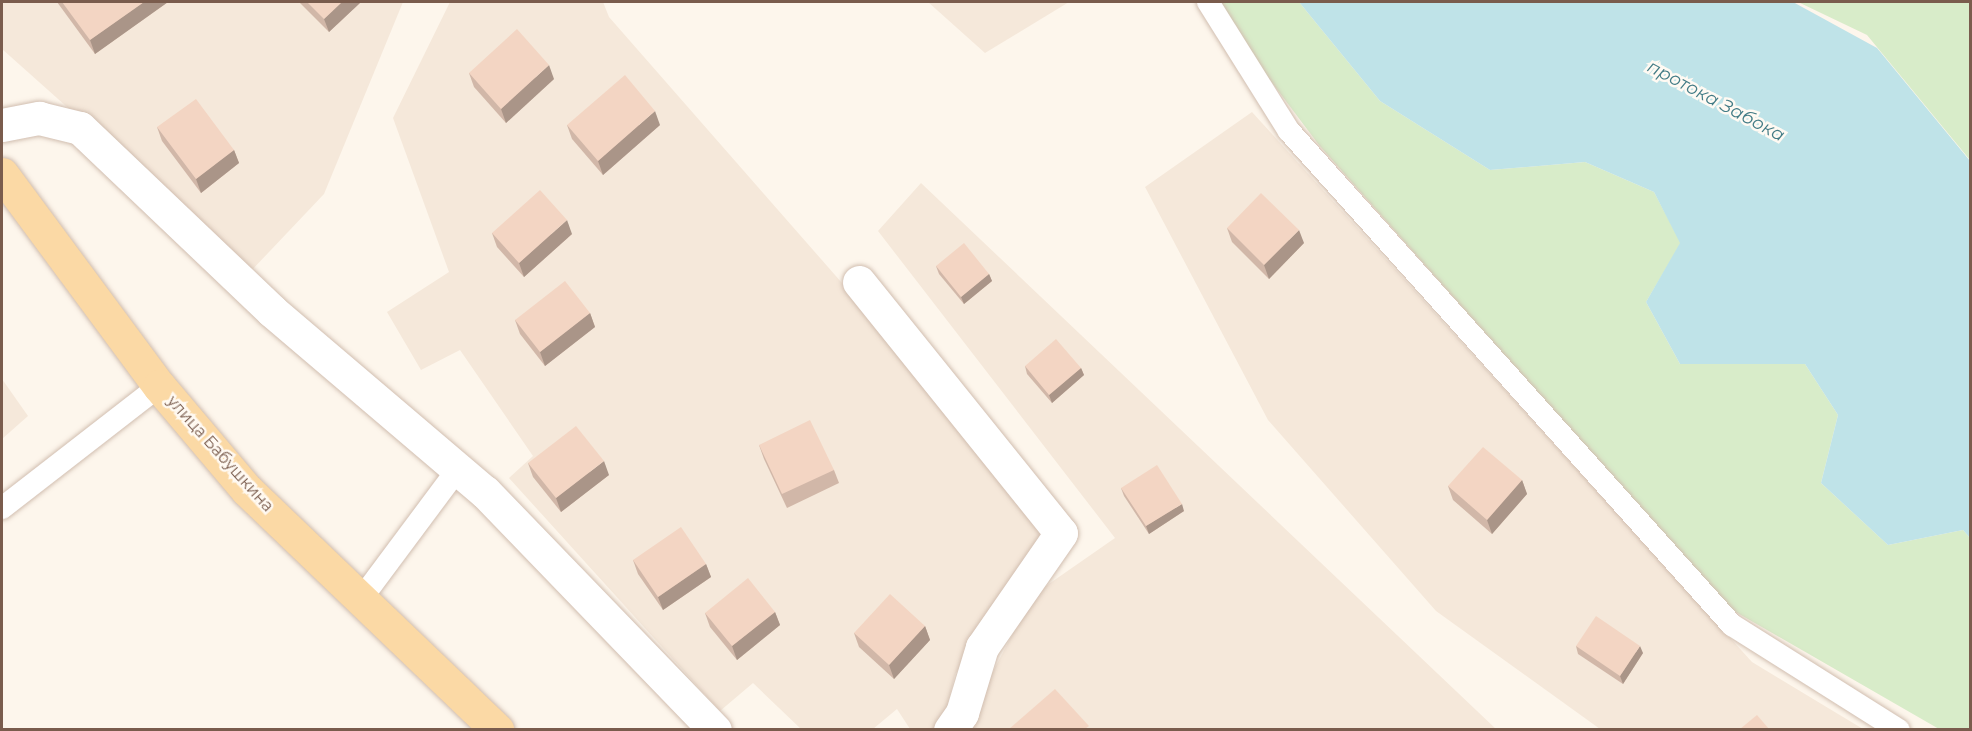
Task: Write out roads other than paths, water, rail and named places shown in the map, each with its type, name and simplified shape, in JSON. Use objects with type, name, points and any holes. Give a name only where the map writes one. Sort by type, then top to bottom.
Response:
[{"type":"main road","name":"улица Бабушкина","points":[[2,174],[159,386],[247,490],[497,729]]},
{"type":"street","points":[[2,125],[39,118],[81,128],[272,311],[458,469],[715,729]]},
{"type":"street","points":[[858,282],[1060,533],[982,647],[962,713],[950,729]]},
{"type":"lane","points":[[1208,2],[1289,131],[1732,625],[1899,729]]},
{"type":"lane","points":[[2,507],[159,386]]},
{"type":"lane","points":[[361,599],[458,469]]},
{"type":"water","name":"протока Забока","points":[[1299,2],[1793,2],[1877,48],[1970,161],[1970,538],[1963,530],[1888,545],[1821,483],[1838,415],[1805,364],[1680,364],[1646,302],[1680,243],[1654,192],[1585,162],[1490,170],[1380,101]]}]
